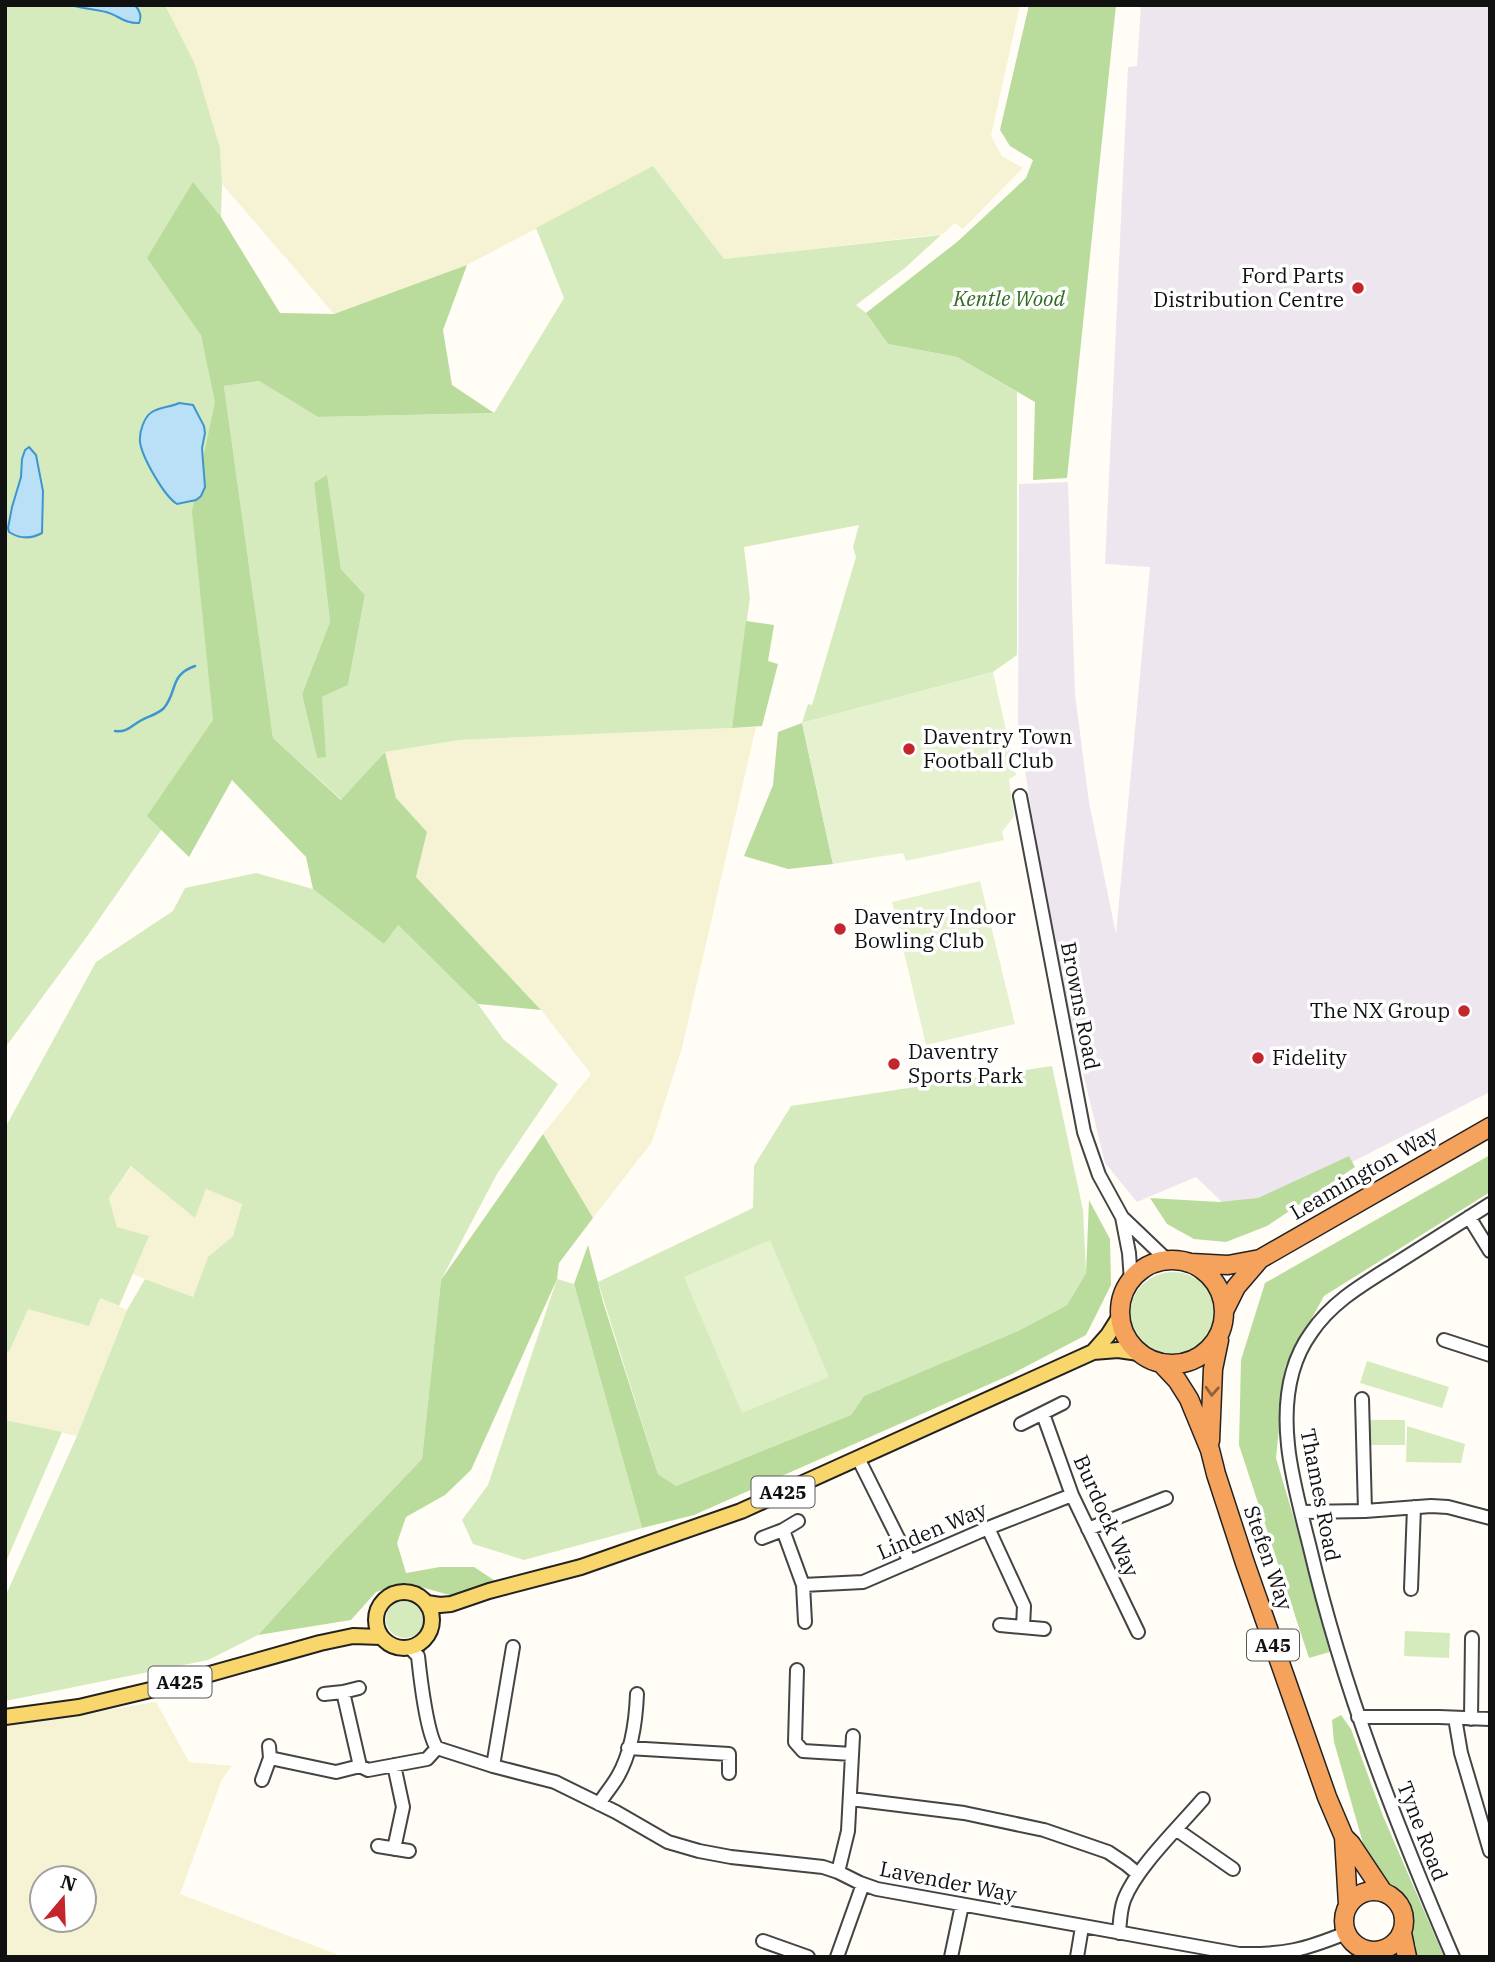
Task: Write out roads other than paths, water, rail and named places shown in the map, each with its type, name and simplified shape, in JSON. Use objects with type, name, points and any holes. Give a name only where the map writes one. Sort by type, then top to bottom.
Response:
[{"type":"highway","name":"Leamington Way","points":[[1191,1263],[1228,1265],[1260,1259],[1490,1127]]},
{"type":"highway","name":"Leamington Way","points":[[1225,1309],[1236,1287],[1260,1259]]},
{"type":"highway","points":[[1167,1260],[1191,1263],[1205,1271],[1216,1282],[1225,1309],[1221,1333],[1212,1347],[1200,1357],[1178,1365],[1162,1364],[1139,1353],[1126,1337],[1120,1316],[1124,1290],[1135,1275],[1149,1265],[1167,1260]]},
{"type":"highway","name":"A45","points":[[1210,1450],[1213,1369],[1221,1333]]},
{"type":"highway","name":"A45","points":[[1162,1364],[1177,1380],[1189,1399],[1210,1450]]},
{"type":"highway","name":"Stefen Way","points":[[1210,1450],[1297,1715],[1344,1837],[1348,1905]]},
{"type":"highway","name":"Stefen Way","points":[[1344,1837],[1383,1892]]},
{"type":"highway","points":[[1363,1892],[1383,1892],[1392,1897],[1404,1913],[1402,1933],[1388,1948],[1372,1954],[1359,1948],[1351,1942],[1343,1924],[1348,1905],[1363,1892]]},
{"type":"highway","points":[[1402,1933],[1407,1957]]},
{"type":"main road","points":[[1093,1352],[1120,1316]]},
{"type":"main road","points":[[1093,1352],[1118,1350],[1139,1353]]},
{"type":"main road","name":"A425","points":[[427,1603],[451,1604],[489,1591],[581,1567],[741,1511],[1093,1352]]},
{"type":"main road","points":[[412,1592],[427,1603],[433,1620],[430,1633],[416,1645],[398,1648],[391,1646],[381,1637],[375,1619],[379,1606],[388,1596],[393,1593],[412,1592]]},
{"type":"main road","name":"A425","points":[[433,1620],[451,1604]]},
{"type":"main road","name":"A425","points":[[5,1717],[79,1707],[167,1686],[352,1636],[365,1630],[375,1619]]},
{"type":"main road","name":"A425","points":[[352,1636],[381,1637]]},
{"type":"street","name":"Browns Road","points":[[1020,796],[1084,1132],[1099,1175],[1122,1217],[1131,1281]]},
{"type":"street","name":"Thames Road","points":[[1358,1717],[1317,1579],[1288,1446],[1287,1412],[1293,1368],[1310,1335],[1347,1294],[1490,1204]]},
{"type":"street","name":"Browns Road","points":[[1122,1217],[1167,1260]]},
{"type":"street","points":[[1469,1217],[1490,1251]]},
{"type":"street","points":[[1444,1340],[1490,1355]]},
{"type":"street","points":[[1362,1399],[1365,1511]]},
{"type":"street","points":[[1021,1424],[1063,1404]]},
{"type":"street","name":"Burdock Way","points":[[1042,1414],[1072,1494],[1138,1632]]},
{"type":"street","points":[[858,1458],[910,1562]]},
{"type":"street","name":"Linden Way","points":[[803,1585],[863,1582],[1072,1494]]},
{"type":"street","points":[[1088,1529],[1166,1498]]},
{"type":"street","points":[[1411,1589],[1414,1507]]},
{"type":"street","points":[[1301,1512],[1448,1507],[1490,1518]]},
{"type":"street","points":[[762,1538],[798,1521]]},
{"type":"street","points":[[988,1528],[1024,1606],[1023,1627]]},
{"type":"street","points":[[783,1530],[803,1585],[805,1622]]},
{"type":"street","points":[[1000,1625],[1044,1629]]},
{"type":"street","points":[[1471,1719],[1472,1638]]},
{"type":"street","points":[[262,1780],[269,1752],[336,1772],[360,1766],[368,1770],[427,1759],[437,1748],[430,1732],[416,1645]]},
{"type":"street","points":[[493,1766],[508,1655]]},
{"type":"street","points":[[797,1670],[795,1742],[803,1751],[852,1754]]},
{"type":"street","points":[[324,1694],[359,1688]]},
{"type":"street","points":[[343,1692],[360,1766]]},
{"type":"street","points":[[599,1804],[619,1774],[628,1748],[637,1694]]},
{"type":"street","points":[[1358,1717],[1490,1719]]},
{"type":"street","name":"Tyne Road","points":[[1358,1717],[1405,1843],[1453,1957]]},
{"type":"street","points":[[1455,1718],[1461,1753],[1485,1813],[1490,1851]]},
{"type":"street","points":[[838,1871],[848,1831],[853,1736]]},
{"type":"street","name":"Lavender Way","points":[[437,1748],[555,1782],[616,1812],[668,1842],[731,1857],[809,1865],[838,1871],[877,1889],[1119,1933],[1198,1952],[1287,1953],[1346,1933]]},
{"type":"street","points":[[628,1748],[729,1755],[729,1773]]},
{"type":"street","points":[[394,1765],[403,1807],[394,1849]]},
{"type":"street","points":[[851,1798],[964,1813],[1044,1830],[1108,1852],[1138,1874]]},
{"type":"street","points":[[1119,1933],[1124,1901],[1138,1874],[1203,1799]]},
{"type":"street","points":[[1177,1830],[1233,1869]]},
{"type":"street","points":[[378,1846],[409,1851]]},
{"type":"street","points":[[837,1957],[863,1884]]},
{"type":"street","points":[[951,1957],[962,1905]]},
{"type":"street","points":[[1077,1957],[1082,1927]]},
{"type":"street","points":[[763,1941],[808,1957]]},
{"type":"water","points":[[72,5],[135,5],[140,20],[139,23],[130,22],[106,12]]},
{"type":"water","points":[[179,403],[193,405],[204,426],[202,448],[205,487],[196,500],[177,504],[154,476],[140,438],[149,414]]},
{"type":"water","points":[[29,447],[36,455],[43,491],[42,533],[25,537],[9,532],[8,528],[21,477],[22,459]]},
{"type":"waterway","points":[[115,731],[125,730],[164,708],[177,679],[195,666]]},
{"type":"place","name":"Ford Parts Distribution Centre","points":[[1358,288]]},
{"type":"place","name":"Daventry Town Football Club","points":[[909,749]]},
{"type":"place","name":"Daventry Indoor Bowling Club","points":[[840,929]]},
{"type":"place","name":"The NX Group","points":[[1464,1011]]},
{"type":"place","name":"Fidelity","points":[[1258,1058]]},
{"type":"place","name":"Daventry Sports Park","points":[[894,1064]]},
{"type":"park label","name":"Kentle Wood","points":[[1009,299]]}]
